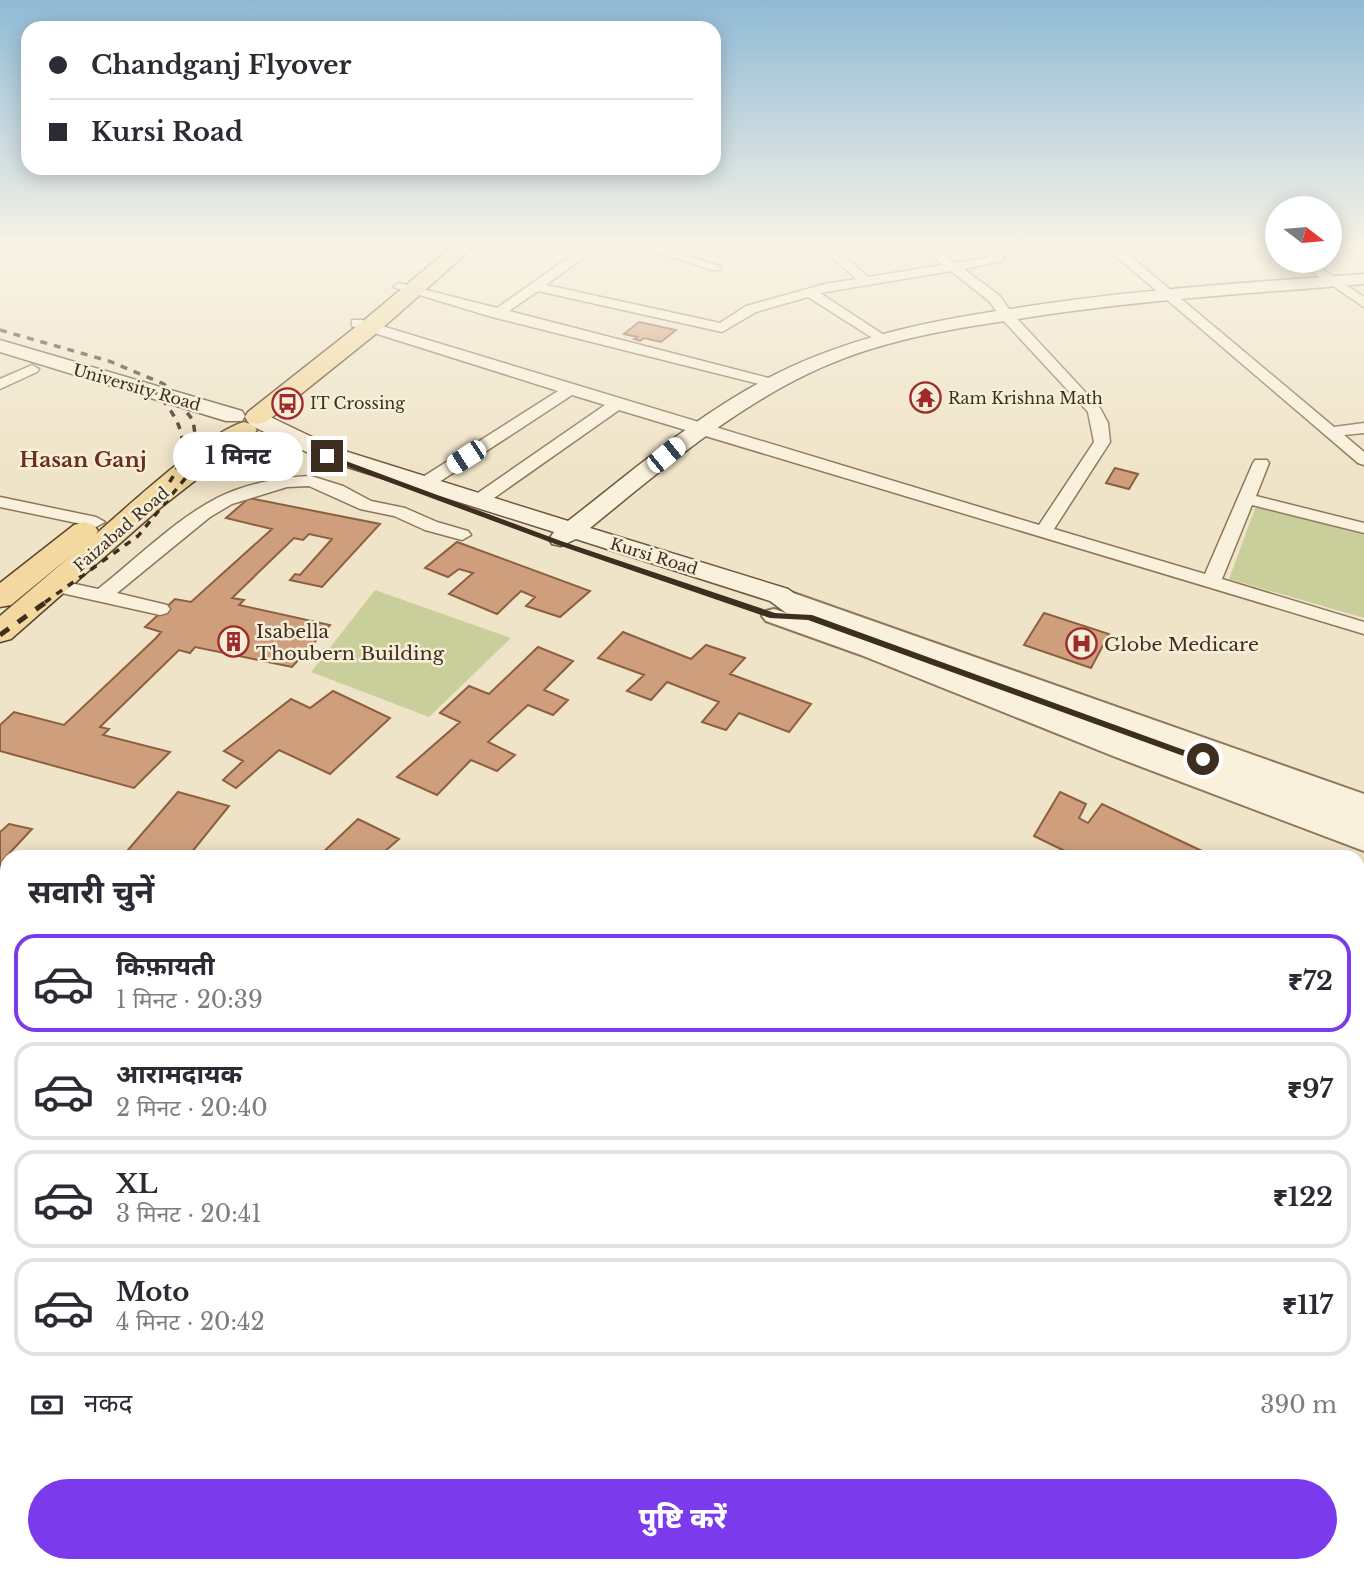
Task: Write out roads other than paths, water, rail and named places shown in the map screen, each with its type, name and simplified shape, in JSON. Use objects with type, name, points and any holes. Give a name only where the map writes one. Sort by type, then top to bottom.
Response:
[{"type":"main road","name":"Faizabad Road","points":[[0,632],[57,586],[241,422],[371,318]]},
{"type":"main road","points":[[565,536],[701,429],[815,363],[919,330],[987,318]]},
{"type":"main road","name":"University Road","points":[[0,346],[241,422]]},
{"type":"main road","name":"University Road","points":[[0,359],[241,422]]},
{"type":"main road","name":"Faizabad Road","points":[[0,598],[182,454],[241,422]]},
{"type":"main road","name":"Kursi Road","points":[[241,422],[327,453],[478,500],[565,536]]},
{"type":"main road","name":"Kursi Road","points":[[241,422],[1052,702],[1364,820]]},
{"type":"street","points":[[514,318],[775,384]]},
{"type":"street","points":[[679,318],[722,328],[737,318]]},
{"type":"street","points":[[849,318],[881,340]]},
{"type":"street","points":[[1009,318],[1095,411],[1100,424],[1102,442],[1043,532]]},
{"type":"street","points":[[1197,318],[1364,460]]},
{"type":"street","points":[[363,325],[570,390],[1364,628]]},
{"type":"street","points":[[0,385],[32,369]]},
{"type":"street","points":[[424,484],[570,390]]},
{"type":"street","points":[[478,500],[617,404]]},
{"type":"street","points":[[1331,432],[1364,428]]},
{"type":"street","points":[[1211,583],[1261,463]]},
{"type":"street","points":[[103,595],[204,513],[226,500],[286,482],[311,481],[337,490],[366,505],[399,512],[462,535]]},
{"type":"street","points":[[1247,499],[1364,528]]},
{"type":"street","points":[[0,502],[96,522]]},
{"type":"street","points":[[57,586],[160,609]]},
{"type":"street","points":[[777,605],[1364,805]]},
{"type":"street","points":[[777,605],[870,649],[1123,750],[1364,840]]},
{"type":"railway","points":[[0,330],[109,361],[164,384],[193,420],[197,448],[188,475],[138,536],[44,603]]},
{"type":"railway","points":[[140,382],[156,393],[168,407],[175,417],[182,437],[178,467],[166,487]]},
{"type":"railway","points":[[0,635],[46,602]]},
{"type":"place","name":"Ram Krishna Math","points":[[925,398]]},
{"type":"place","name":"IT Crossing","points":[[287,403]]},
{"type":"place","name":"Isabella Thoubern Building","points":[[233,642]]},
{"type":"place","name":"Globe Medicare","points":[[1081,644]]},
{"type":"district","name":"Hasan Ganj","points":[[83,460]]}]
